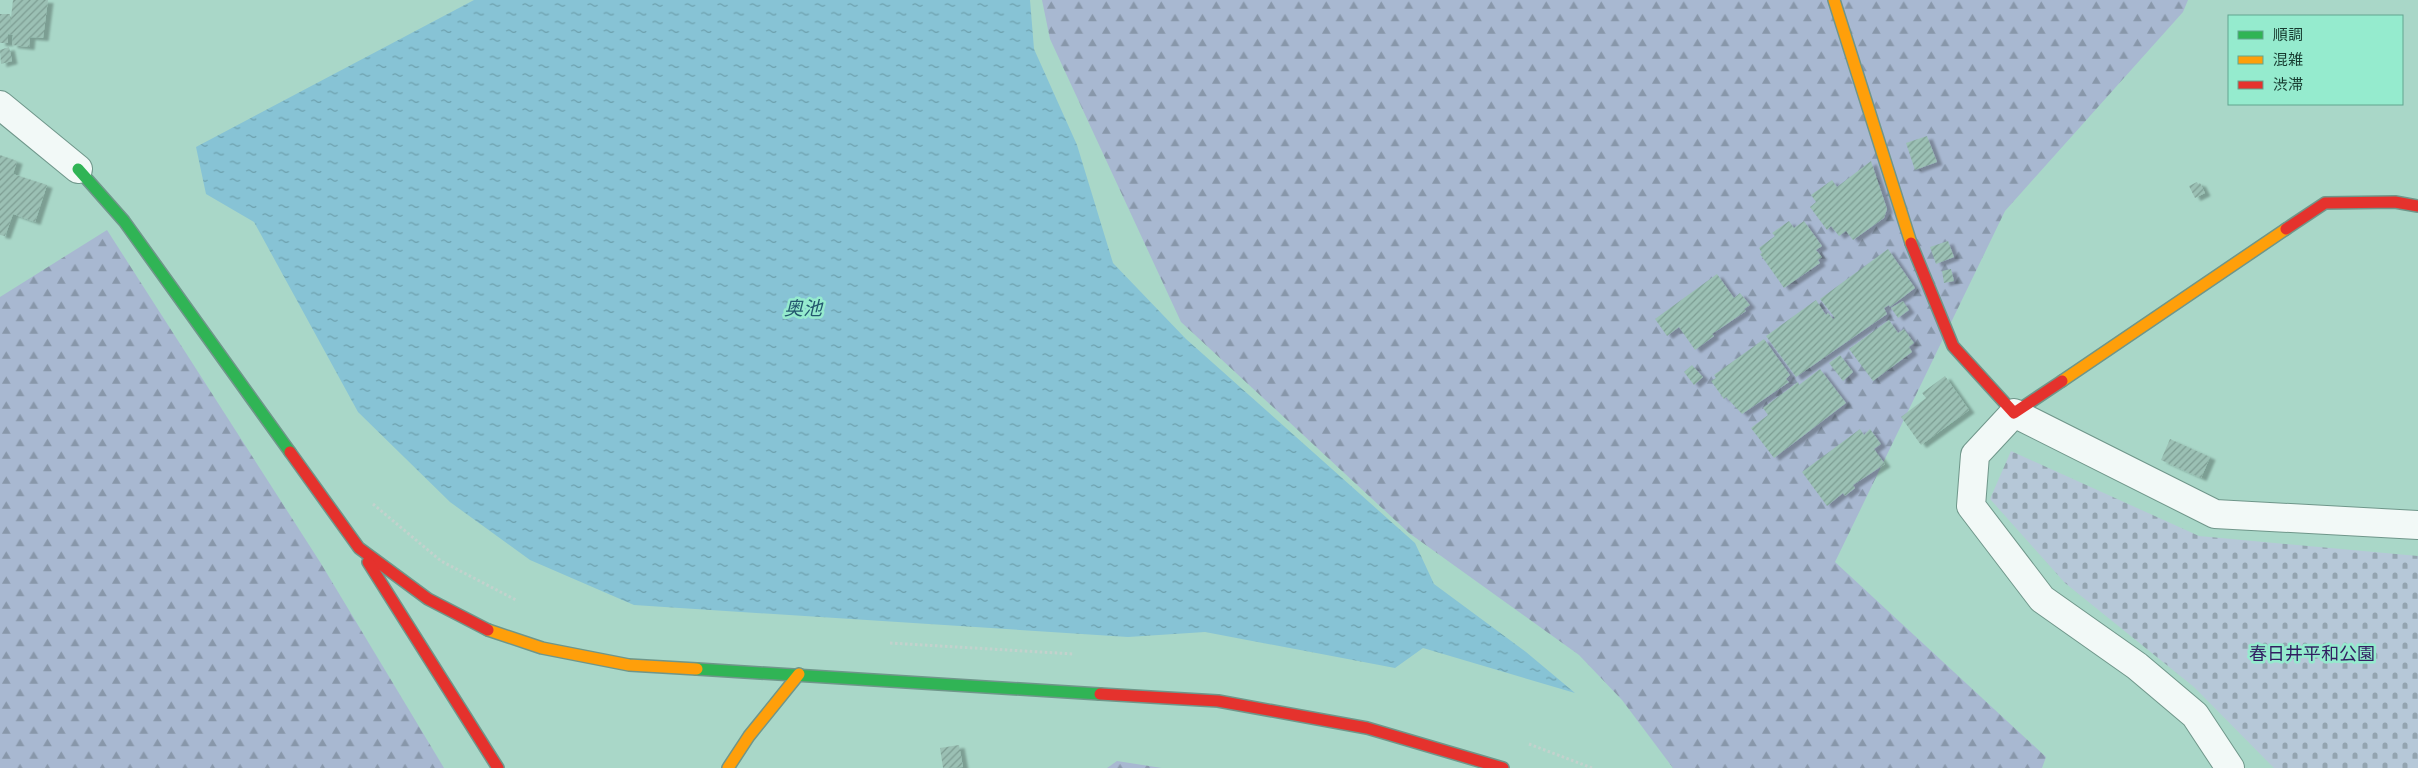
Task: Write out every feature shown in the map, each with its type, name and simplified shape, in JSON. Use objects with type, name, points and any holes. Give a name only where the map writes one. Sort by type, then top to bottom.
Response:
[{"type":"street","points":[[1834,0],[1903,224],[1952,346],[2014,413],[2215,514],[2418,525]]},
{"type":"street","points":[[0,105],[78,169],[124,221],[359,548],[498,768]]},
{"type":"street","points":[[2230,768],[2196,715],[2137,666],[2042,599],[1971,506],[1975,455],[2014,413],[2325,203],[2395,202],[2418,206]]},
{"type":"street","points":[[359,548],[428,599],[486,630],[542,648],[629,665],[1218,701],[1367,728],[1503,768]]},
{"type":"street","points":[[728,768],[749,736],[799,674]]},
{"type":"path","points":[[366,499],[441,561],[524,604]]},
{"type":"path","points":[[885,643],[1077,655]]},
{"type":"path","points":[[1526,743],[1592,768]]},
{"type":"green space","points":[[1042,0],[2188,0],[2183,12],[2005,211],[1835,562],[2046,757],[2042,768],[1673,768],[1622,700],[1579,655],[1409,533],[1181,322],[1050,39]]},
{"type":"green space","points":[[107,230],[320,562],[444,768],[0,768],[0,297]]},
{"type":"green space","name":"春日井平和公園","points":[[2011,451],[2199,536],[2418,556],[2418,768],[2274,768],[2194,687],[2065,583],[1990,499]]},
{"type":"green space","points":[[1117,761],[1162,768],[1107,768]]},
{"type":"water","name":"奥池","points":[[474,0],[1030,0],[1034,49],[1077,145],[1113,263],[1186,339],[1415,543],[1434,584],[1526,652],[1575,693],[1423,648],[1395,668],[1205,632],[1128,637],[634,605],[530,560],[450,502],[358,412],[254,222],[206,194],[196,147]]},
{"type":"building","points":[[13,0],[48,0],[43,38],[30,37],[29,47],[12,45],[13,35],[8,34],[8,43],[0,43],[0,14],[10,14],[10,27]]},
{"type":"building","points":[[9,47],[12,61],[1,64],[0,50]]},
{"type":"building","points":[[1927,136],[1937,162],[1915,170],[1906,143]]},
{"type":"building","points":[[0,155],[17,161],[13,174],[47,185],[35,222],[13,214],[5,236],[0,235]]},
{"type":"building","points":[[1871,161],[1887,209],[1884,218],[1853,240],[1846,231],[1839,236],[1831,226],[1827,230],[1810,207],[1816,202],[1811,195],[1832,180],[1837,187]]},
{"type":"building","points":[[2197,182],[2198,184],[2200,183],[2205,193],[2195,198],[2189,186]]},
{"type":"building","points":[[1789,221],[1794,228],[1804,221],[1822,246],[1816,250],[1822,257],[1818,260],[1820,263],[1784,288],[1760,254],[1762,253],[1759,248],[1775,236],[1772,233]]},
{"type":"building","points":[[1948,241],[1954,257],[1936,264],[1930,247]]},
{"type":"building","points":[[1888,249],[1915,288],[1890,307],[1889,305],[1884,308],[1887,314],[1796,377],[1766,336],[1816,300],[1826,315],[1828,313],[1833,319],[1835,318],[1820,299]]},
{"type":"building","points":[[1951,269],[1954,281],[1944,283],[1942,271]]},
{"type":"building","points":[[1717,274],[1734,298],[1740,293],[1750,305],[1744,309],[1746,311],[1712,334],[1714,336],[1695,350],[1679,327],[1667,336],[1655,319]]},
{"type":"building","points":[[1903,301],[1909,310],[1898,318],[1891,308]]},
{"type":"building","points":[[1889,320],[1898,333],[1904,329],[1914,343],[1909,347],[1912,352],[1873,381],[1849,349]]},
{"type":"building","points":[[1764,339],[1790,375],[1786,379],[1789,382],[1742,414],[1726,397],[1724,399],[1711,381],[1716,378],[1714,375]]},
{"type":"building","points":[[1840,355],[1853,372],[1843,381],[1829,363]]},
{"type":"building","points":[[1692,365],[1703,377],[1694,385],[1684,372]]},
{"type":"building","points":[[1820,369],[1846,403],[1774,458],[1751,428],[1768,415],[1763,408],[1798,382],[1799,385]]},
{"type":"building","points":[[1945,376],[1969,410],[1921,445],[1901,417],[1926,398],[1922,393]]},
{"type":"building","points":[[1860,429],[1864,435],[1870,429],[1881,444],[1874,449],[1885,464],[1853,485],[1855,488],[1845,496],[1843,493],[1827,506],[1802,472]]},
{"type":"building","points":[[2170,439],[2210,457],[2201,478],[2161,460]]},
{"type":"building","points":[[959,745],[963,767],[943,768],[940,748]]},
{"type":"traffic: fast","points":[[78,169],[124,221],[290,452]]},
{"type":"traffic: fast","points":[[697,669],[1100,694]]},
{"type":"traffic: slow","points":[[1834,0],[1911,243]]},
{"type":"traffic: slow","points":[[2062,381],[2286,229]]},
{"type":"traffic: slow","points":[[488,630],[542,648],[629,665],[697,669]]},
{"type":"traffic: slow","points":[[728,768],[749,736],[799,674]]},
{"type":"traffic: jam","points":[[2286,229],[2325,203],[2395,202],[2418,206]]},
{"type":"traffic: jam","points":[[1911,243],[1953,346],[2014,413],[2062,381]]},
{"type":"traffic: jam","points":[[290,452],[359,548],[428,599],[488,630]]},
{"type":"traffic: jam","points":[[368,562],[498,768]]},
{"type":"traffic: jam","points":[[1100,694],[1218,701],[1367,728],[1503,768]]}]
